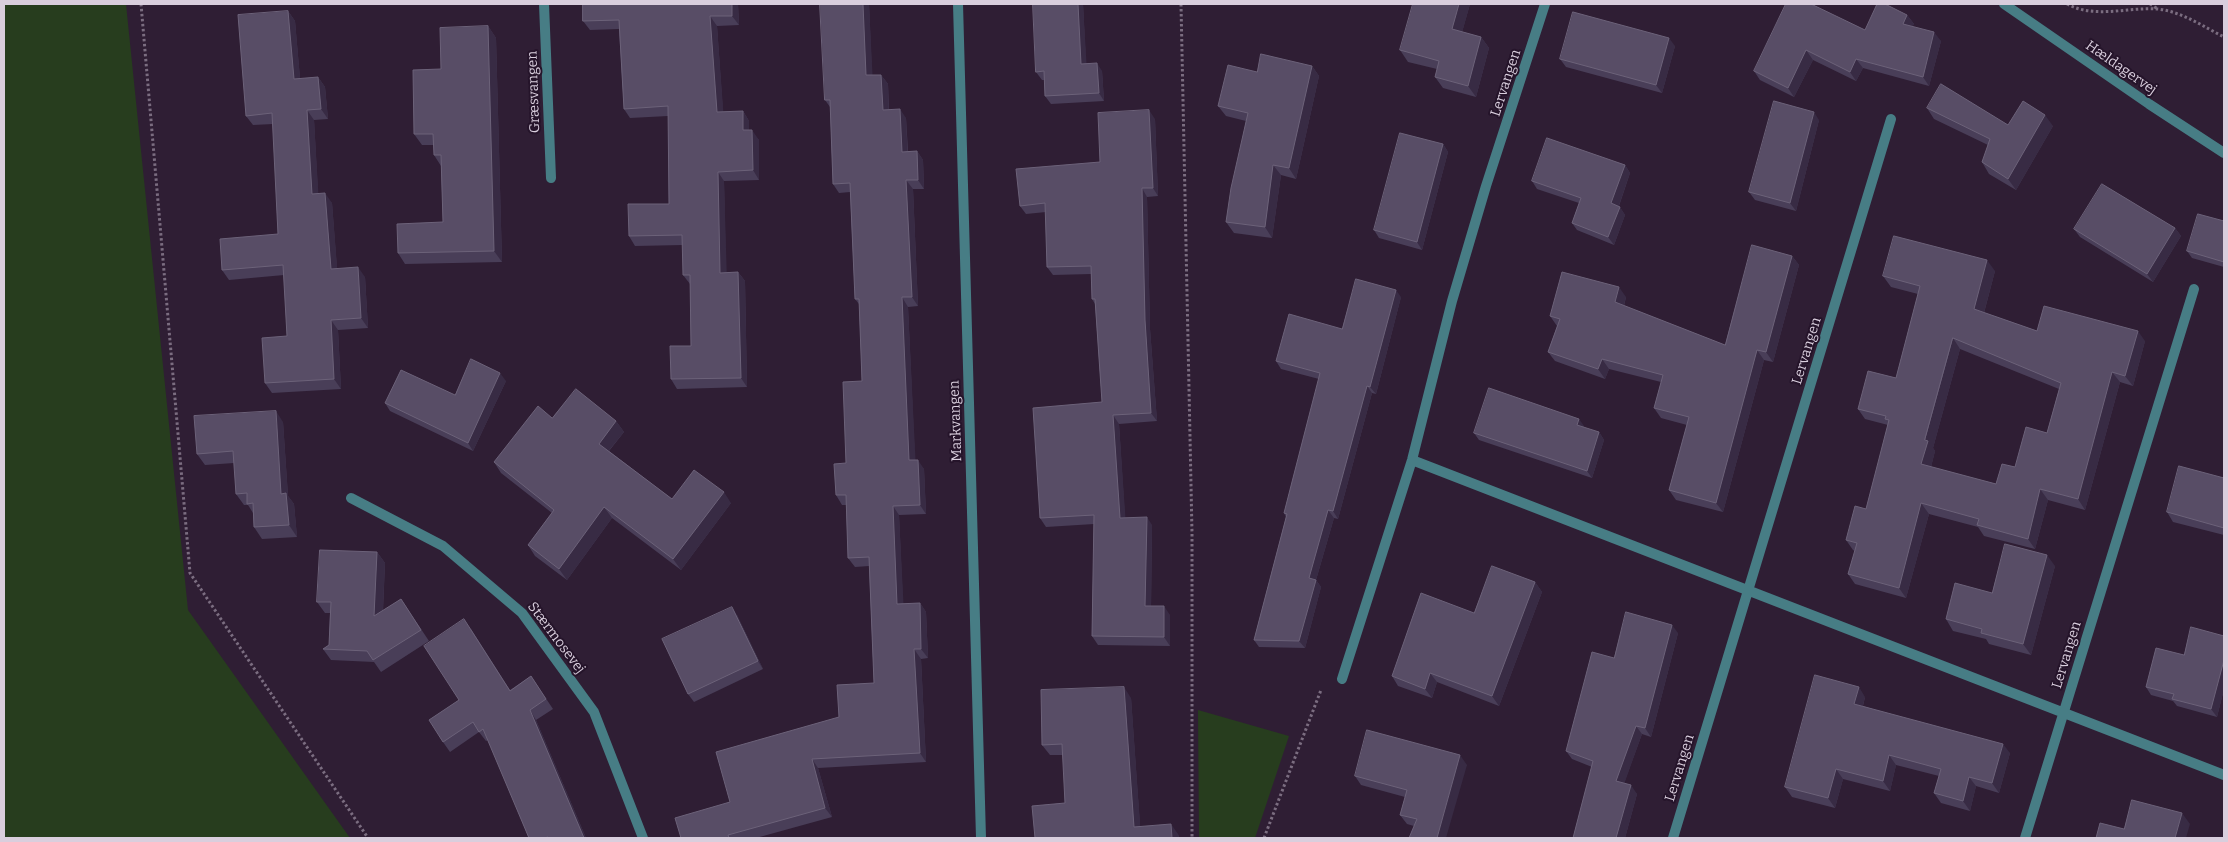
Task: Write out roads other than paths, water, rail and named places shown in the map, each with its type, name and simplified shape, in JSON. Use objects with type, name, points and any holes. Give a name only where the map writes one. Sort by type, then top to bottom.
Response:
[{"type":"street","name":"Græsvangen","points":[[544,4],[551,178]]},
{"type":"street","name":"Markvangen","points":[[958,4],[981,838]]},
{"type":"street","name":"Lervangen","points":[[1342,679],[1412,460],[1452,301],[1486,186],[1545,4]]},
{"type":"street","name":"Hældagervej","points":[[2004,4],[2224,153]]},
{"type":"street","name":"Lervangen","points":[[1673,838],[1891,119]]},
{"type":"street","name":"Lervangen","points":[[2025,838],[2194,290]]},
{"type":"street","name":"Lervangen","points":[[1412,460],[2224,775]]},
{"type":"street","name":"Stærmosevej","points":[[351,498],[443,546],[522,613],[594,712],[643,838]]}]
